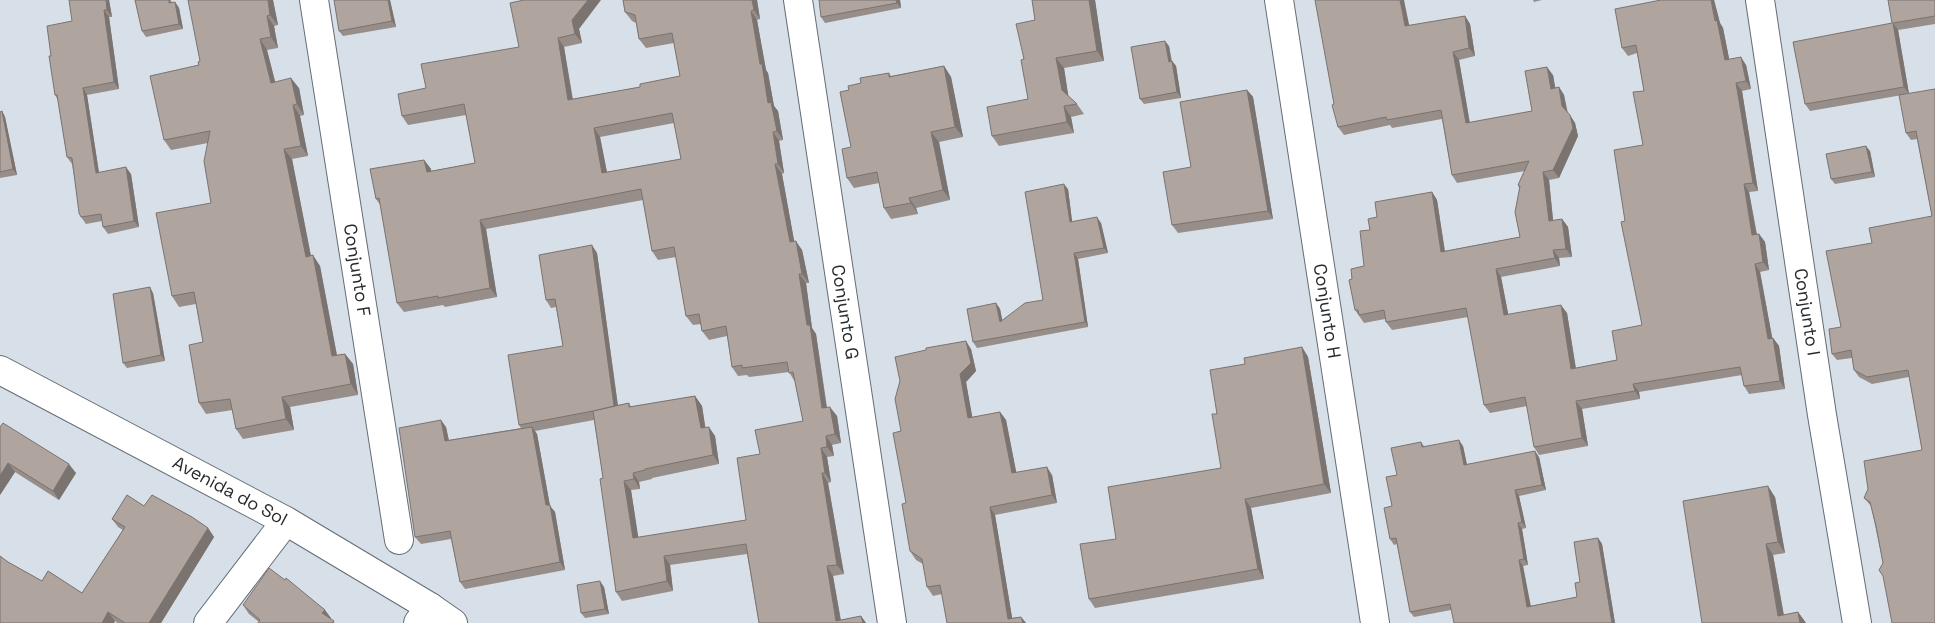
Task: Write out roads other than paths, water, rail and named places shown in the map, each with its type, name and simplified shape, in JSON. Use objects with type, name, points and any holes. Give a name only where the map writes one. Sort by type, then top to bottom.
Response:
[{"type":"street","name":"Conjunto F","points":[[314,0],[399,540]]},
{"type":"street","name":"Conjunto G","points":[[798,0],[892,623]]},
{"type":"street","name":"Conjunto H","points":[[1280,0],[1375,623]]},
{"type":"street","name":"Conjunto I","points":[[1760,0],[1822,415],[1857,623]]},
{"type":"street","name":"Avenida do Sol","points":[[0,370],[286,521],[424,615],[453,623]]},
{"type":"street","points":[[208,623],[286,521]]}]
